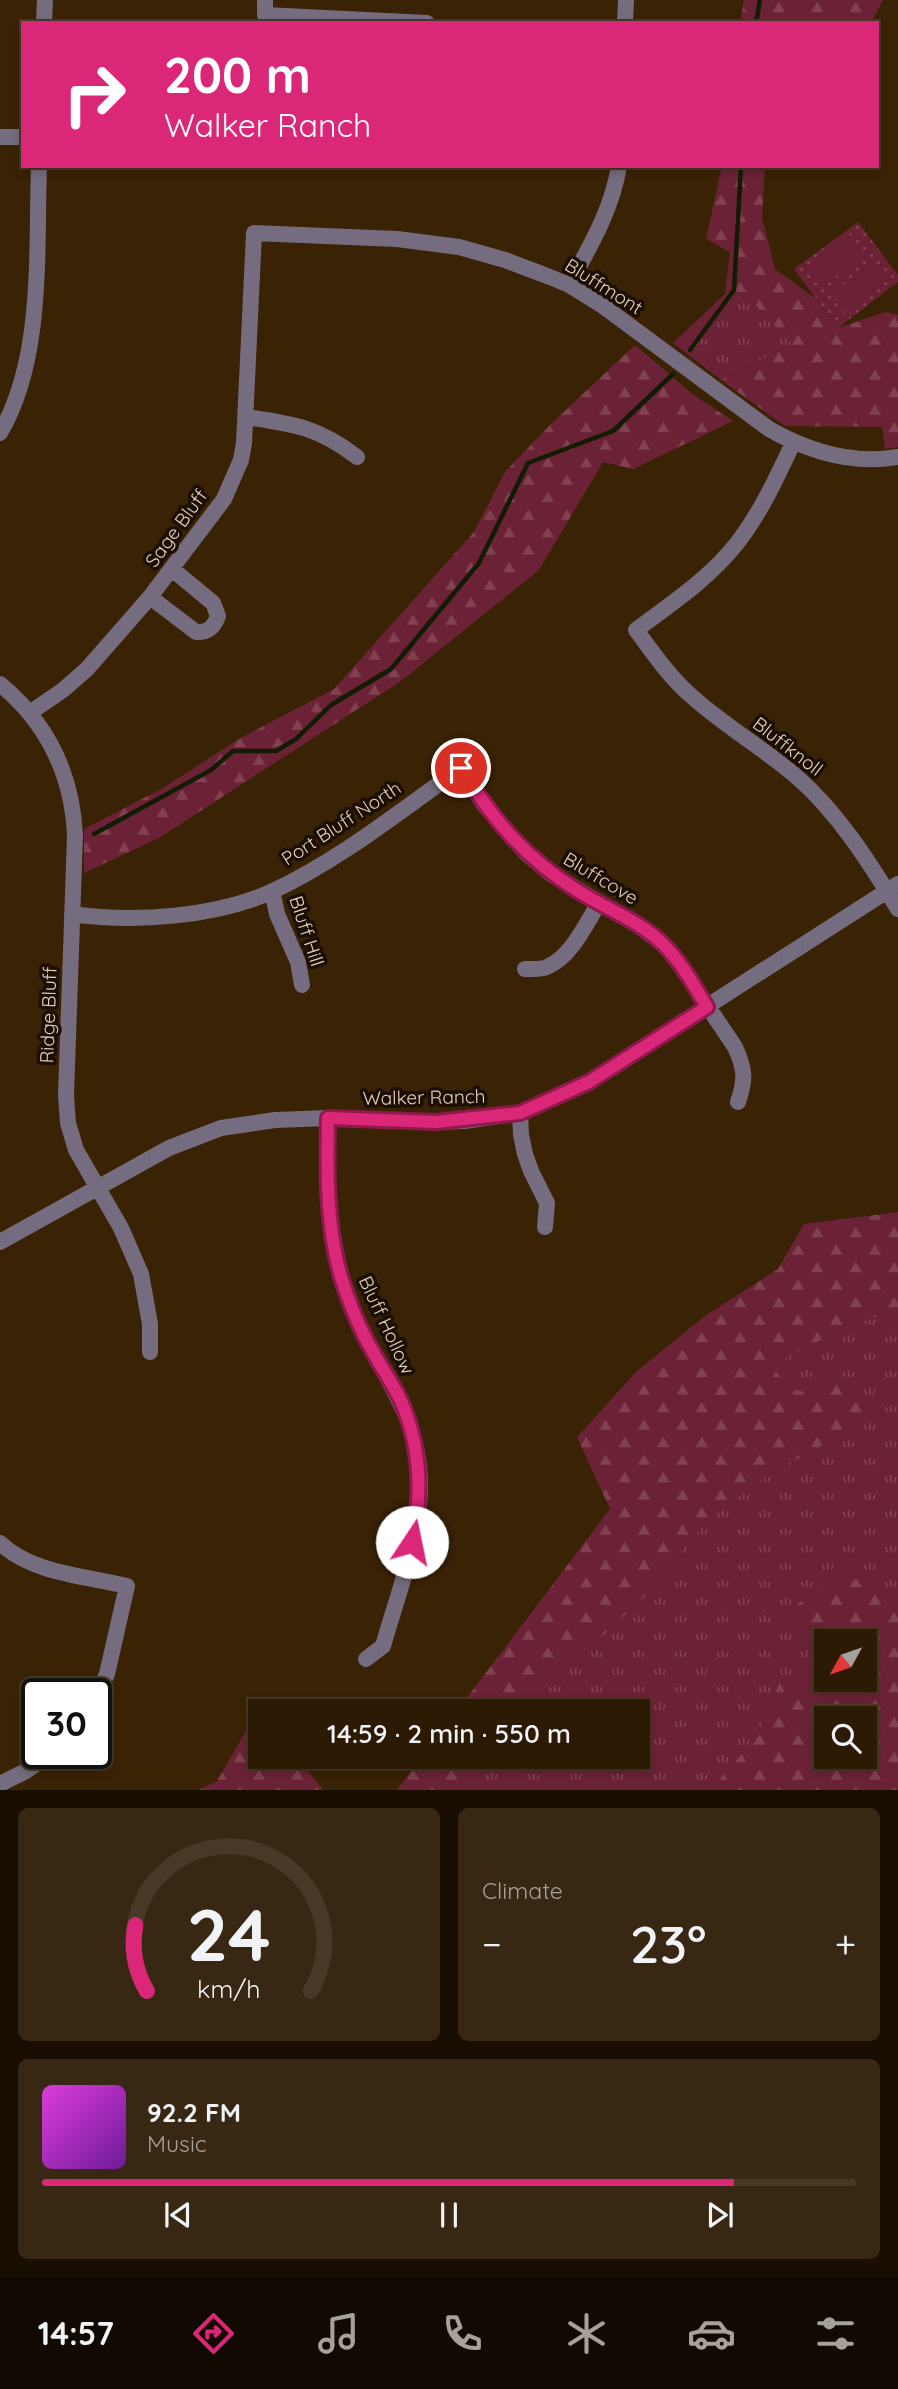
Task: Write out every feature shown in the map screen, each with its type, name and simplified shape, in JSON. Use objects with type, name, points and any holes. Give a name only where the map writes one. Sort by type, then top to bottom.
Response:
[{"type":"street","points":[[44,21],[45,0]]},
{"type":"street","points":[[625,21],[626,0]]},
{"type":"street","points":[[265,8],[405,21]]},
{"type":"street","points":[[0,137],[21,137]]},
{"type":"street","points":[[0,433],[14,403],[30,350],[34,323],[39,168]]},
{"type":"street","points":[[569,285],[610,204],[619,168]]},
{"type":"street","name":"Bluffmont","points":[[254,233],[397,239],[459,247],[505,260],[569,285],[603,306],[769,429],[793,443],[843,457],[898,457]]},
{"type":"street","name":"Sage Bluff","points":[[31,712],[87,669],[150,597],[224,499],[241,460],[247,417],[254,233]]},
{"type":"street","points":[[247,417],[295,424],[310,429],[357,457]]},
{"type":"street","name":"Bluffknoll","points":[[793,443],[771,489],[738,542],[694,586],[636,630],[669,674],[687,692],[723,723],[797,777],[825,805],[893,888],[898,909]]},
{"type":"street","points":[[150,597],[197,632],[209,630],[215,623],[218,616],[213,603],[172,569]]},
{"type":"street","name":"Ridge Bluff","points":[[0,684],[31,712],[57,755],[71,798],[75,835],[66,1095],[68,1123],[82,1162],[121,1228],[141,1274],[150,1324],[150,1352]]},
{"type":"street","name":"Port Bluff North","points":[[72,914],[92,917],[148,917],[205,911],[272,891],[345,850],[461,768]]},
{"type":"street","name":"Bluffcove","points":[[461,768],[484,805],[526,853],[551,874],[636,924],[663,944],[735,1047],[745,1077],[738,1101]]},
{"type":"street","name":"Walker Ranch","points":[[0,1242],[169,1148],[220,1128],[275,1120],[328,1118],[436,1122],[520,1113],[589,1082],[893,888]]},
{"type":"street","name":"Bluff Hill","points":[[272,891],[277,914],[298,962],[302,985]]},
{"type":"street","points":[[525,969],[544,968],[561,958],[574,943],[599,903]]},
{"type":"street","points":[[520,1113],[525,1154],[547,1203],[545,1227]]},
{"type":"street","name":"Bluff Hollow","points":[[328,1118],[328,1201],[332,1239],[341,1276],[370,1347],[400,1398],[408,1418],[420,1479],[417,1521],[383,1646],[366,1659]]},
{"type":"street","points":[[0,1543],[19,1558],[37,1566],[127,1586],[105,1678]]},
{"type":"street","points":[[0,1784],[29,1769]]},
{"type":"green space","points":[[744,0],[883,0],[872,21],[740,21]]},
{"type":"green space","points":[[722,168],[765,168],[762,218],[775,269],[816,299],[838,328],[885,312],[898,315],[898,447],[885,449],[882,427],[785,426],[721,380],[792,344],[743,292],[725,294],[730,252],[706,239]]},
{"type":"green space","points":[[858,222],[898,275],[898,282],[838,328],[794,269]]},
{"type":"green space","points":[[850,235],[865,254],[824,286],[809,267]]},
{"type":"green space","points":[[871,263],[885,282],[845,313],[830,294]]},
{"type":"green space","points":[[743,292],[792,344],[721,380],[673,343],[725,294]]},
{"type":"green space","points":[[635,345],[695,396],[733,421],[633,469],[603,462],[539,570],[401,681],[159,838],[84,873],[84,829],[163,788],[239,739],[334,689],[474,532],[505,472],[550,425]]},
{"type":"green space","points":[[898,1212],[898,1310],[849,1326],[787,1357],[776,1371],[789,1389],[806,1392],[837,1380],[866,1402],[863,1423],[773,1472],[724,1507],[689,1540],[652,1590],[598,1640],[520,1699],[466,1699],[610,1509],[577,1437],[637,1371],[705,1316],[778,1269],[804,1224]]},
{"type":"green space","points":[[898,1253],[898,1790],[398,1790],[413,1769],[650,1769],[650,1699],[466,1699],[649,1458]]},
{"type":"green space","points":[[833,1579],[874,1580],[898,1618],[898,1790],[710,1790],[757,1737],[781,1679],[807,1677],[810,1651],[792,1608]]},
{"type":"green space","points":[[248,1727],[248,1769],[306,1769],[323,1790],[199,1790],[217,1781]]},
{"type":"green space","points":[[413,1769],[475,1769],[471,1778],[459,1790],[397,1790]]},
{"type":"waterway","points":[[756,21],[760,0]]},
{"type":"waterway","points":[[690,350],[734,290],[741,168]]},
{"type":"waterway","points":[[94,834],[211,770],[233,751],[276,751],[296,739],[331,705],[391,669],[479,563],[528,463],[613,431],[673,374]]},
{"type":"route","points":[[412,1542],[419,1500],[418,1458],[400,1398],[370,1347],[341,1276],[332,1239],[328,1201],[328,1118],[436,1122],[520,1113],[589,1082],[707,1007],[672,954],[653,935],[551,874],[526,853],[484,805],[461,768]]}]
